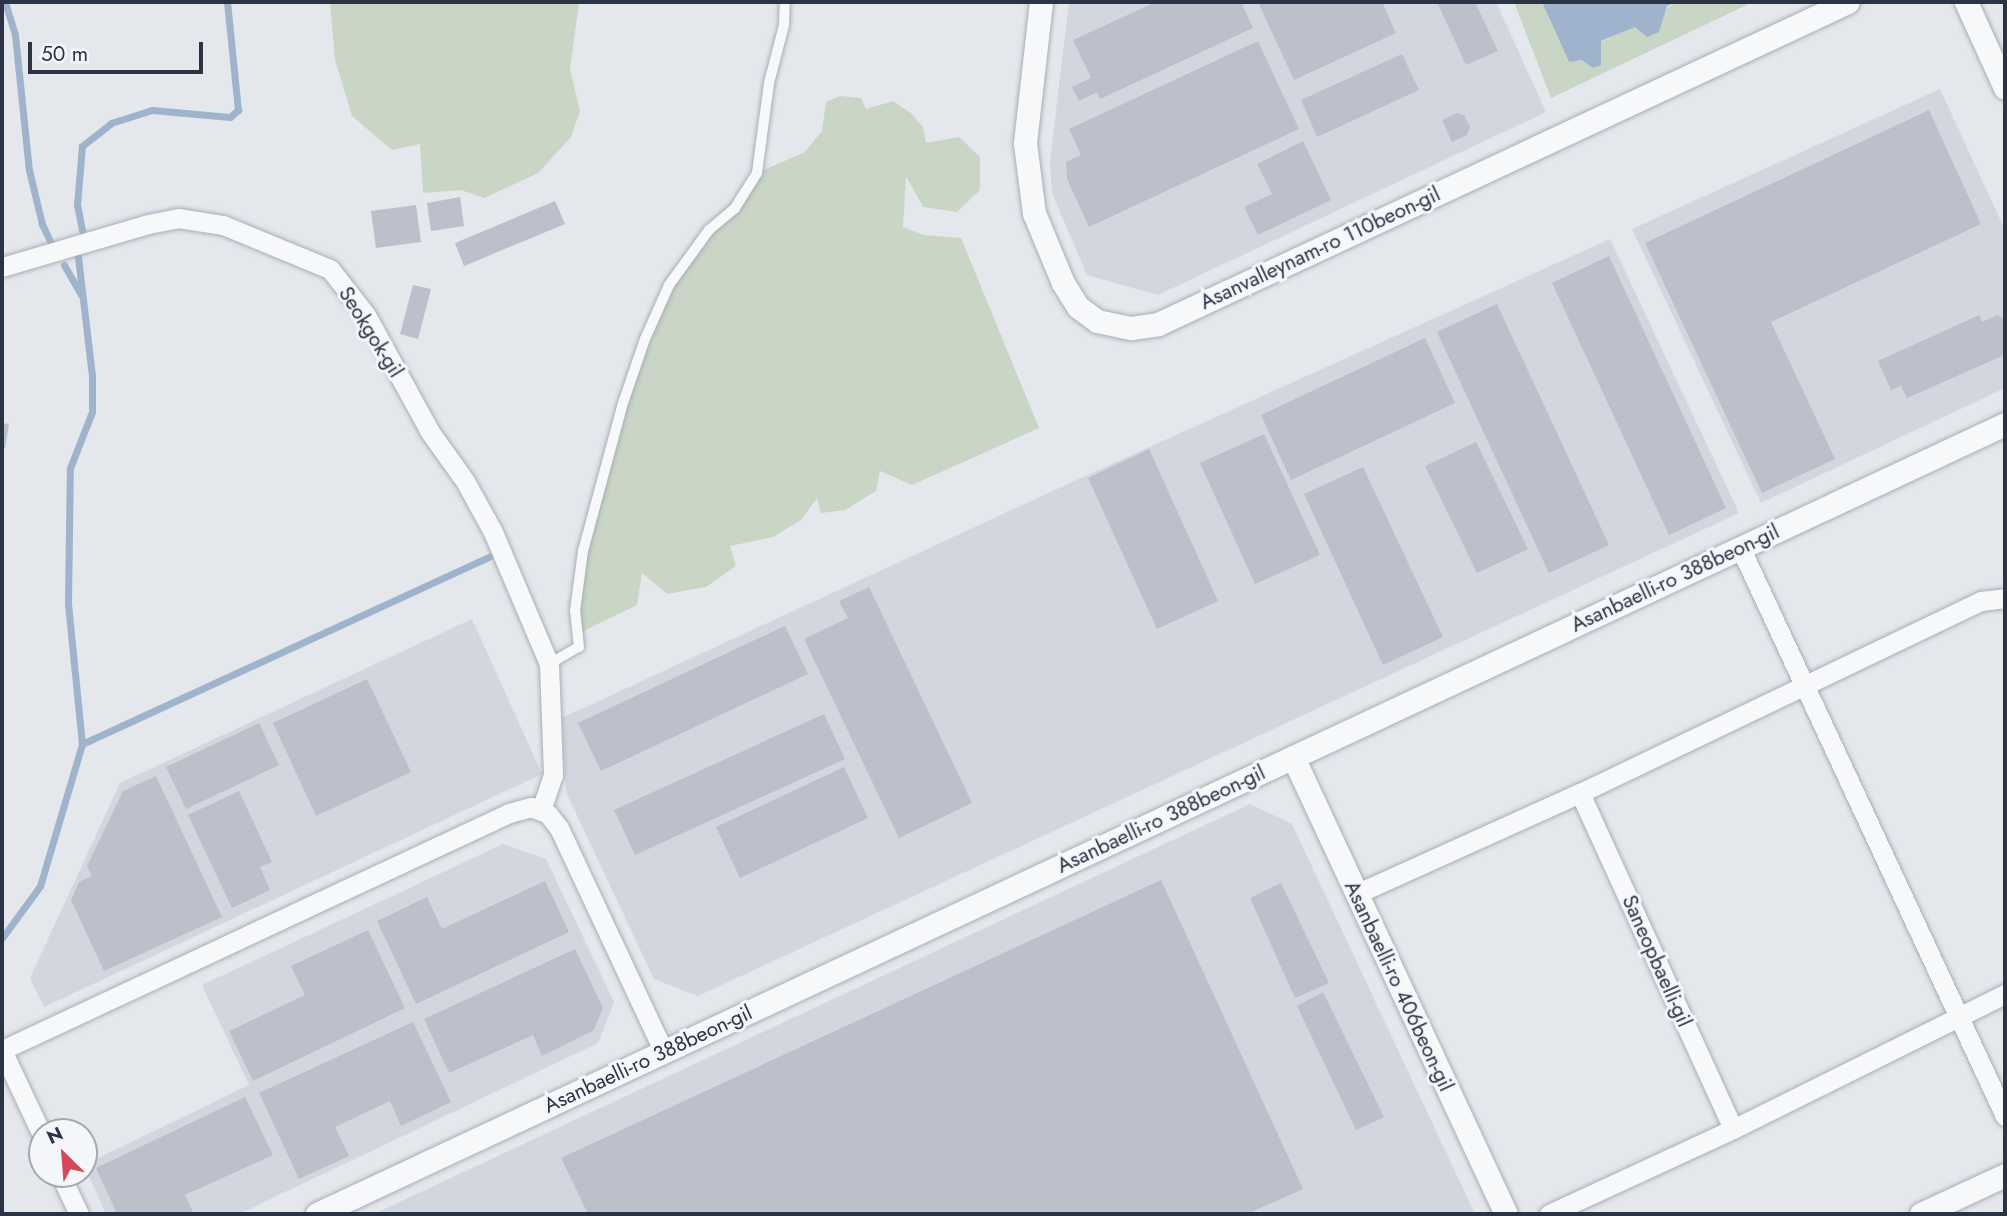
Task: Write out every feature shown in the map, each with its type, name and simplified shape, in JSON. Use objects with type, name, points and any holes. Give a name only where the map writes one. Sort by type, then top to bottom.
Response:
[{"type":"street","name":"Asanvalleynam-ro 110beon-gil","points":[[1041,2],[1025,143],[1034,213],[1063,283],[1078,307],[1097,321],[1114,327],[1131,328],[1158,324],[1848,2]]},
{"type":"street","points":[[1966,2],[2005,88]]},
{"type":"street","name":"Seokgok-gil","points":[[2,267],[148,224],[178,218],[223,225],[330,269],[366,315],[430,432],[465,481],[493,532],[549,664],[553,775],[541,809]]},
{"type":"street","name":"Asanbaelli-ro 388beon-gil","points":[[317,1214],[2005,424]]},
{"type":"street","points":[[1740,547],[2005,1116]]},
{"type":"street","points":[[1356,894],[1580,793],[1981,601],[2005,598]]},
{"type":"street","name":"Asanbaelli-ro 406beon-gil","points":[[1293,757],[1506,1214]]},
{"type":"street","name":"Saneopbaelli-gil","points":[[1580,793],[1733,1129]]},
{"type":"street","points":[[34,1118],[2,1050],[509,813],[531,807],[541,809],[559,828],[664,1052]]},
{"type":"street","points":[[1549,1214],[1733,1129],[2005,994]]},
{"type":"street","points":[[1921,1214],[2005,1175]]},
{"type":"street","points":[[67,1188],[79,1214]]},
{"type":"lane","points":[[549,664],[579,647],[575,611],[583,551],[622,405],[645,339],[669,285],[709,230],[735,208],[757,173],[762,130],[784,25],[785,2]]},
{"type":"shaded area","points":[[1069,2],[1496,2],[1546,112],[1158,295],[1087,275],[1052,193],[1050,161]]},
{"type":"shaded area","points":[[1940,89],[2005,230],[2005,388],[1761,503],[1632,229]]},
{"type":"shaded area","points":[[1610,239],[1739,513],[698,996],[654,979],[566,792],[562,718],[1083,477]]},
{"type":"shaded area","points":[[472,619],[542,774],[44,1007],[30,978],[120,783]]},
{"type":"shaded area","points":[[1250,804],[1292,824],[1475,1214],[374,1214]]},
{"type":"shaded area","points":[[503,844],[546,859],[614,1002],[598,1043],[239,1214],[106,1214],[94,1188],[98,1188],[98,1158],[249,1085],[202,985]]},
{"type":"green space","points":[[330,2],[579,2],[570,69],[580,111],[571,137],[538,173],[484,198],[461,190],[423,193],[420,144],[392,150],[352,116],[335,60]]},
{"type":"green space","points":[[1514,2],[1542,2],[1569,62],[1582,60],[1601,64],[1601,42],[1677,2],[1753,2],[1551,98]]},
{"type":"green space","points":[[840,96],[861,98],[866,109],[893,101],[911,113],[923,127],[926,143],[959,137],[980,157],[980,190],[957,212],[923,207],[906,176],[903,227],[924,235],[961,238],[1039,428],[912,485],[880,471],[876,491],[845,510],[821,513],[817,498],[801,520],[773,537],[730,546],[736,566],[706,587],[667,594],[642,573],[637,605],[577,634],[583,551],[622,405],[669,285],[709,230],[735,208],[757,173],[805,152],[822,131],[826,102]]},
{"type":"water","points":[[1542,2],[1677,2],[1667,6],[1659,32],[1647,37],[1635,27],[1601,41],[1601,65],[1593,68],[1582,60],[1569,62]]},
{"type":"building","points":[[1156,2],[1241,2],[1253,28],[1100,99],[1097,92],[1079,101],[1072,87],[1091,78],[1073,40]]},
{"type":"building","points":[[1258,2],[1382,2],[1396,33],[1294,80]]},
{"type":"building","points":[[1437,2],[1475,2],[1498,51],[1466,65]]},
{"type":"building","points":[[1258,41],[1299,129],[1089,227],[1067,179],[1066,162],[1081,155],[1069,129]]},
{"type":"building","points":[[1402,54],[1419,90],[1317,137],[1301,100]]},
{"type":"building","points":[[1929,110],[1981,224],[1771,322],[1835,459],[1762,493],[1645,243]]},
{"type":"building","points":[[1457,113],[1464,115],[1470,127],[1467,135],[1452,142],[1442,120]]},
{"type":"building","points":[[1303,141],[1331,200],[1258,235],[1244,207],[1272,194],[1257,164]]},
{"type":"building","points":[[460,197],[464,226],[431,231],[427,203]]},
{"type":"building","points":[[555,201],[565,224],[464,266],[455,243]]},
{"type":"building","points":[[416,205],[421,242],[376,248],[371,211]]},
{"type":"building","points":[[1609,256],[1726,508],[1669,535],[1552,283]]},
{"type":"building","points":[[413,285],[431,289],[418,339],[400,334]]},
{"type":"building","points":[[1497,304],[1609,545],[1549,573],[1437,332]]},
{"type":"building","points":[[1979,315],[1982,322],[1997,315],[2005,319],[2005,345],[2002,356],[1907,398],[1901,386],[1891,390],[1878,361]]},
{"type":"building","points":[[1425,338],[1455,403],[1291,480],[1261,415]]},
{"type":"building","points":[[2,423],[9,424],[5,448],[2,448]]},
{"type":"building","points":[[1264,434],[1320,555],[1255,584],[1200,463]]},
{"type":"building","points":[[1476,442],[1528,549],[1477,573],[1425,466]]},
{"type":"building","points":[[1149,449],[1218,601],[1157,629],[1088,478]]},
{"type":"building","points":[[1363,467],[1443,637],[1383,665],[1304,494]]},
{"type":"building","points":[[869,587],[972,803],[899,838],[804,639],[848,618],[839,601]]},
{"type":"building","points":[[785,626],[808,674],[601,771],[578,723]]},
{"type":"building","points":[[367,679],[411,772],[316,816],[273,723]]},
{"type":"building","points":[[824,714],[845,759],[635,855],[614,810]]},
{"type":"building","points":[[259,723],[279,765],[186,809],[166,767]]},
{"type":"building","points":[[844,767],[868,818],[740,878],[716,827]]},
{"type":"building","points":[[156,776],[222,917],[104,971],[71,900],[79,882],[92,876],[87,866],[123,791]]},
{"type":"building","points":[[239,791],[272,862],[260,867],[270,890],[232,908],[188,815]]},
{"type":"building","points":[[1161,880],[1303,1189],[1247,1214],[588,1214],[561,1158]]},
{"type":"building","points":[[545,881],[569,932],[416,1004],[377,921],[427,897],[442,929]]},
{"type":"building","points":[[1281,883],[1329,983],[1295,998],[1250,898]]},
{"type":"building","points":[[368,930],[405,1008],[253,1081],[229,1031],[305,995],[291,966]]},
{"type":"building","points":[[575,949],[603,1008],[594,1030],[542,1056],[533,1035],[449,1073],[424,1019]]},
{"type":"building","points":[[1323,992],[1384,1117],[1356,1130],[1297,1006]]},
{"type":"building","points":[[413,1022],[451,1102],[401,1126],[390,1101],[335,1127],[349,1156],[299,1179],[259,1093]]},
{"type":"building","points":[[245,1097],[273,1155],[185,1195],[194,1214],[117,1214],[98,1167]]},
{"type":"waterway","points":[[5,2],[15,35],[29,170],[42,224],[52,245]]},
{"type":"waterway","points":[[82,230],[77,205],[82,146],[111,123],[152,110],[230,117],[238,110],[227,2]]},
{"type":"waterway","points":[[2,938],[40,886],[82,744],[68,603],[70,468],[92,412],[92,376],[78,257]]},
{"type":"waterway","points":[[64,265],[81,295]]},
{"type":"waterway","points":[[82,744],[490,556]]}]
